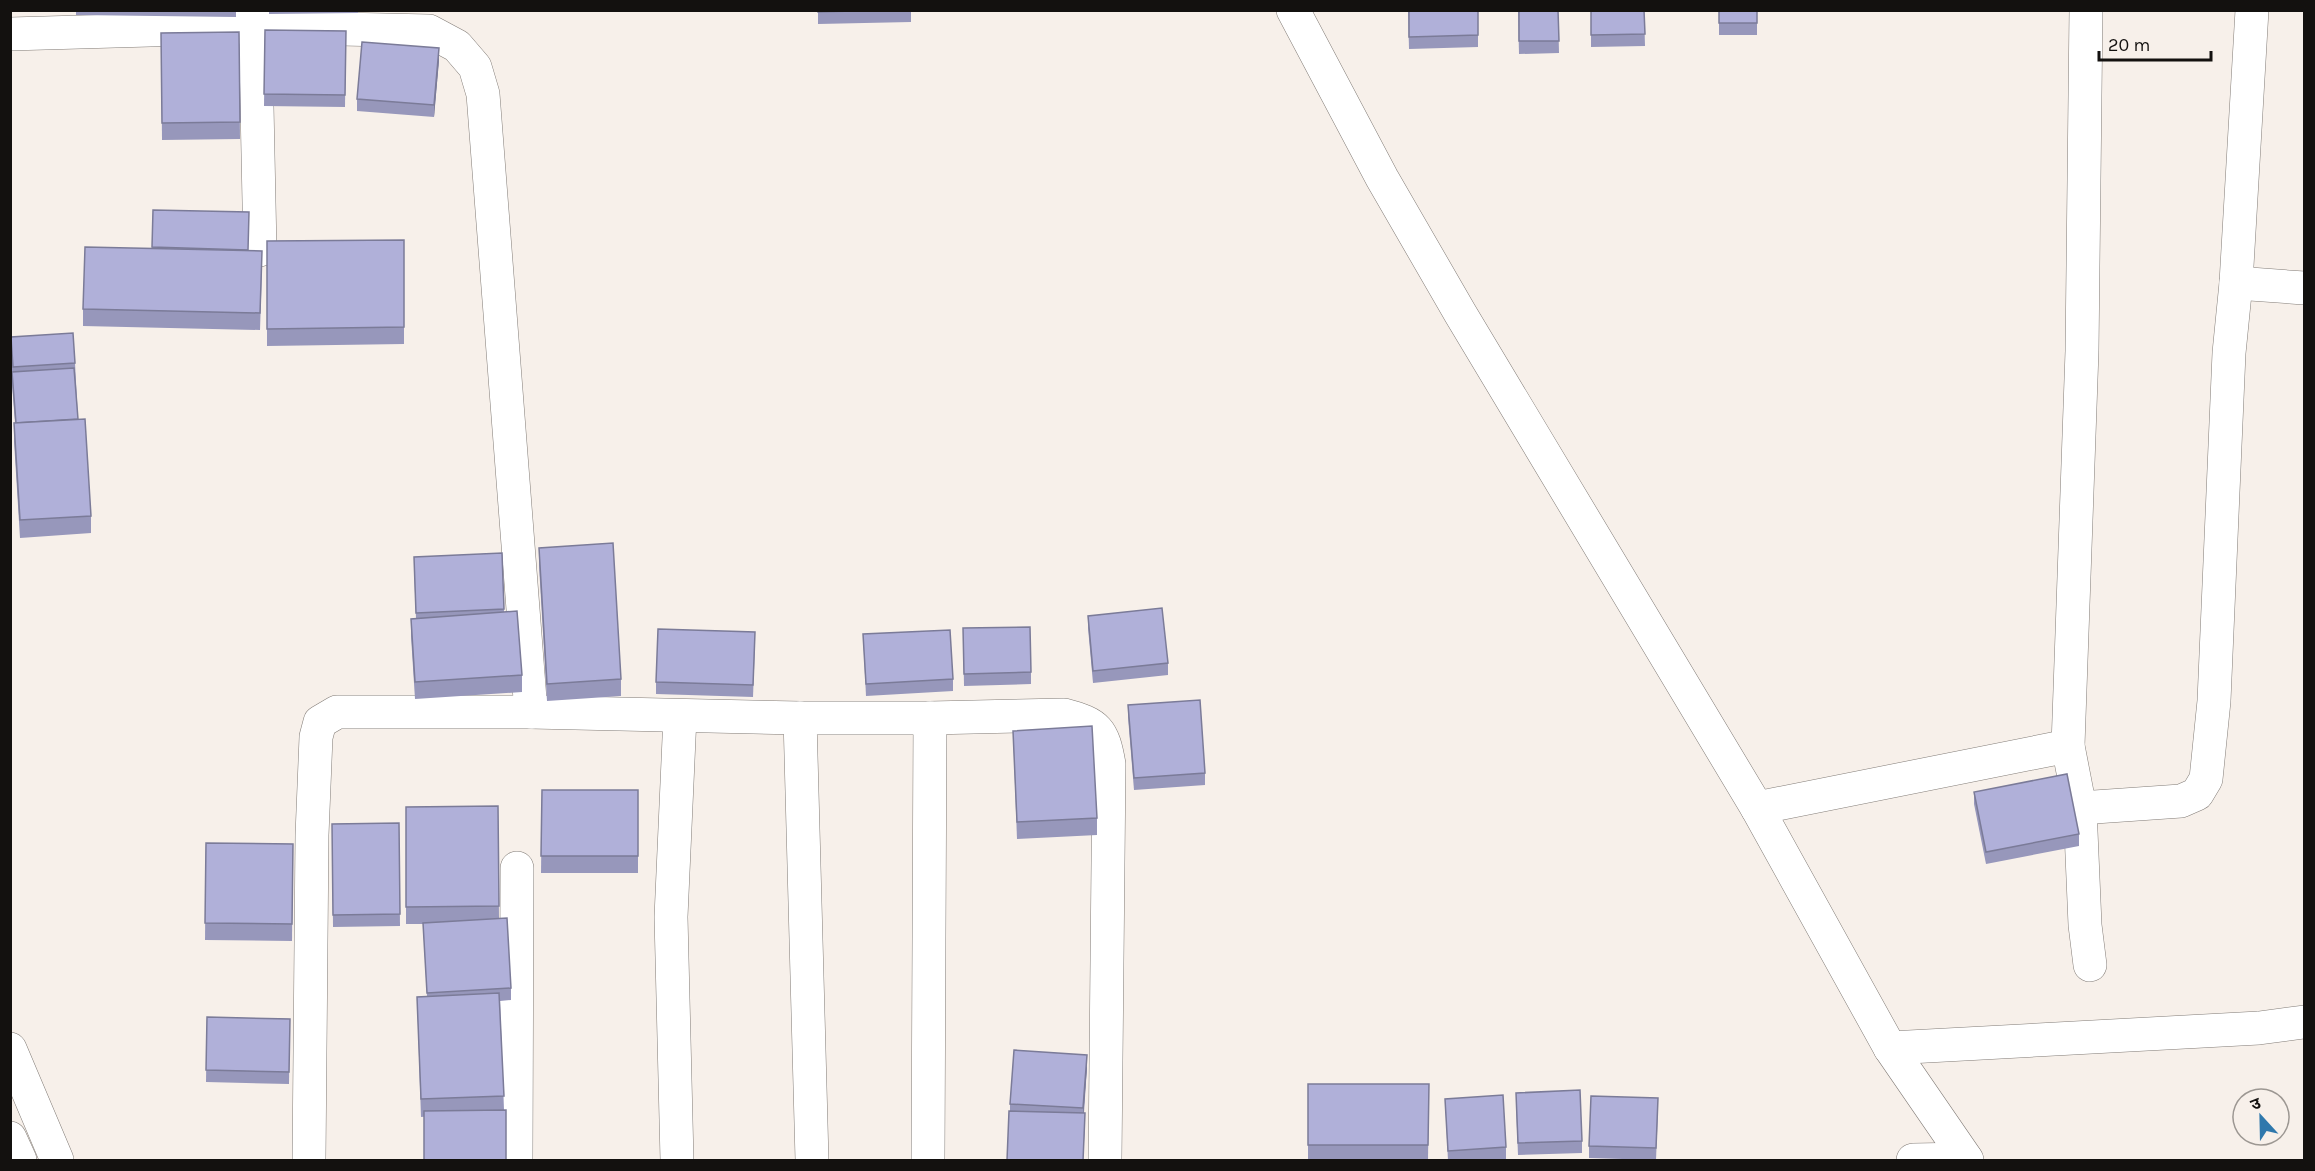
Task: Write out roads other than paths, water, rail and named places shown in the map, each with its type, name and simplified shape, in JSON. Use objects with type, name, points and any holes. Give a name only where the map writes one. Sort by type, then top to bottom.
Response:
[{"type":"street","points":[[1293,10],[1382,178],[1460,313],[1757,808],[1890,1048],[1967,1160]]},
{"type":"street","points":[[2086,10],[2082,351],[2068,746],[2080,807],[2085,925],[2090,965]]},
{"type":"street","points":[[2080,807],[2181,801],[2197,794],[2206,779],[2214,701],[2229,353],[2236,283],[2252,10]]},
{"type":"street","points":[[255,19],[260,250]]},
{"type":"street","points":[[10,34],[49,22],[255,19],[429,31],[457,46],[475,67],[483,94],[531,712]]},
{"type":"street","points":[[2236,283],[2304,288]]},
{"type":"street","points":[[309,1161],[312,835],[316,737],[320,722],[337,712],[531,712],[800,718],[1064,715],[1084,720],[1104,737],[1110,764],[1105,1161]]},
{"type":"street","points":[[677,1161],[671,917],[680,716]]},
{"type":"street","points":[[800,718],[812,1161]]},
{"type":"street","points":[[928,1161],[930,718]]},
{"type":"street","points":[[1757,808],[2068,746]]},
{"type":"street","points":[[516,1161],[517,868]]},
{"type":"street","points":[[1890,1048],[2259,1028],[2304,1022]]},
{"type":"street","points":[[10,1049],[57,1161]]},
{"type":"street","points":[[10,1138],[20,1161]]},
{"type":"street","points":[[1914,1161],[1967,1160]]}]
